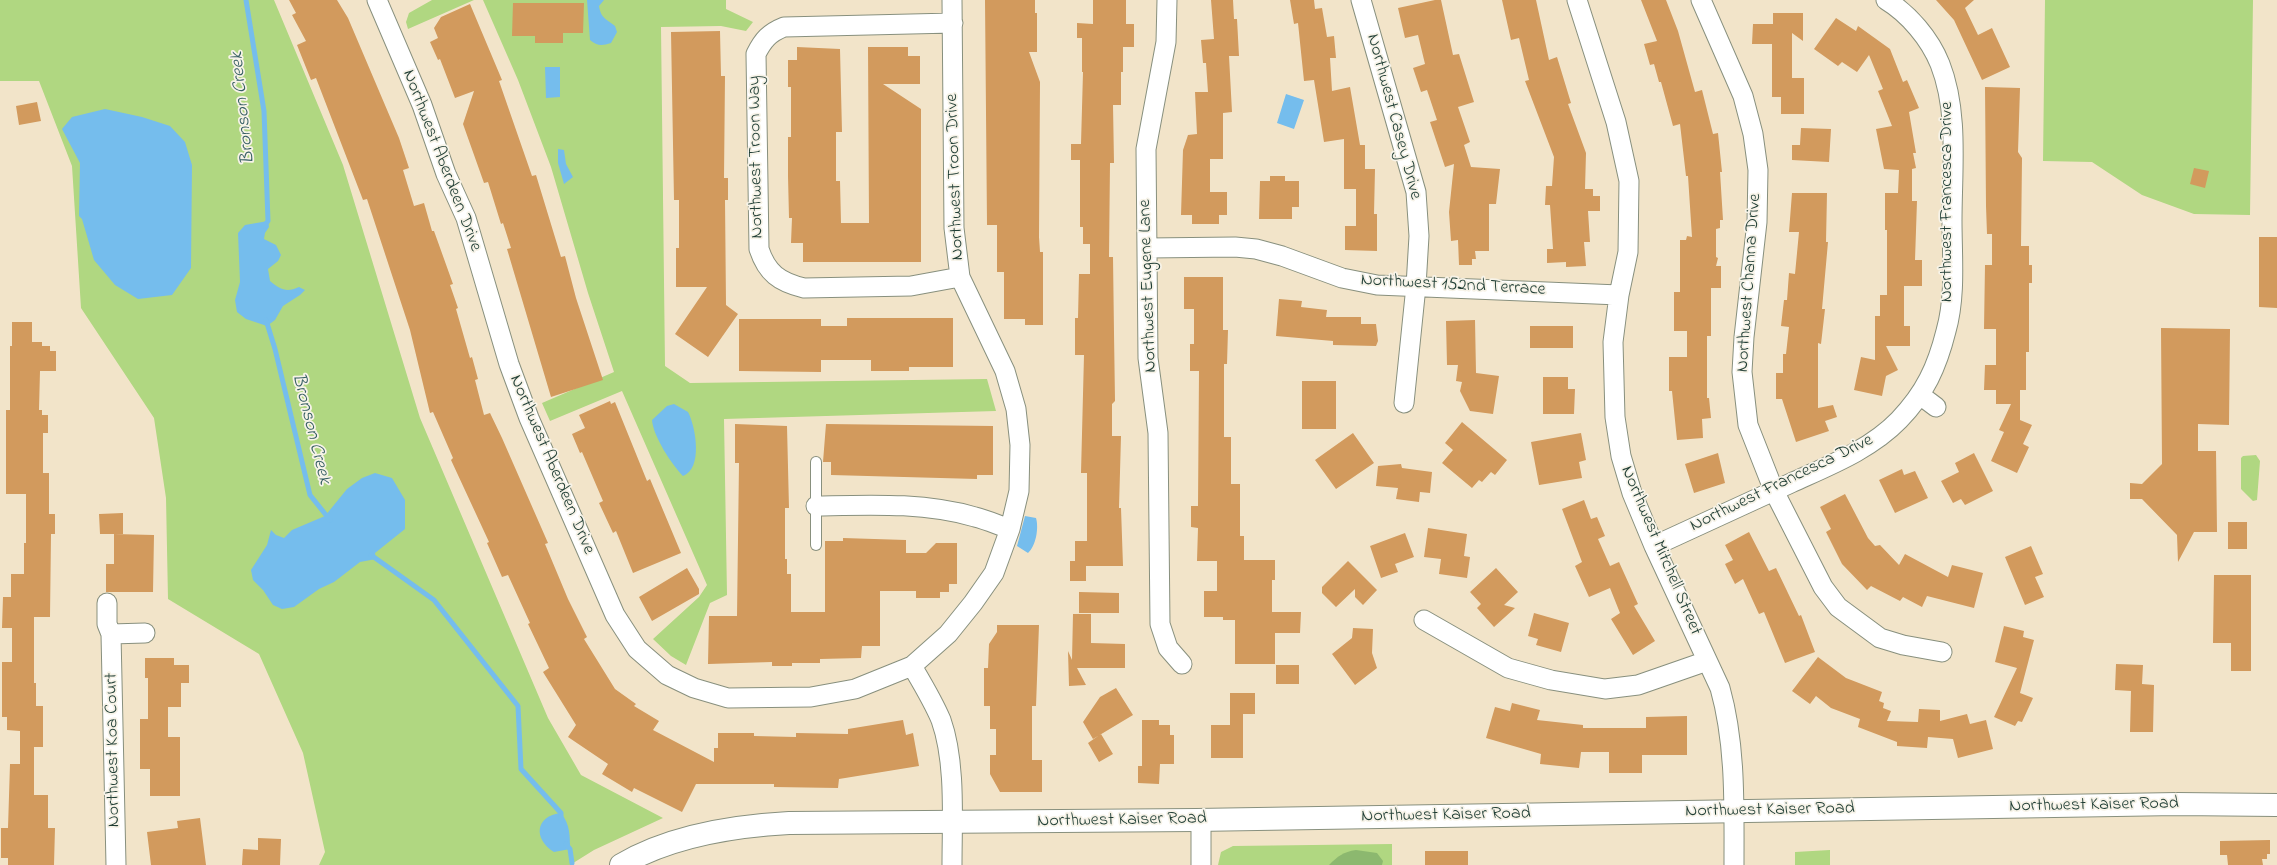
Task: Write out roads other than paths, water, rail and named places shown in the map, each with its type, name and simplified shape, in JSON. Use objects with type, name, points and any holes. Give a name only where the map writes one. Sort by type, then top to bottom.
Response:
[{"type":"main road","name":"Northwest Kaiser Road","points":[[622,865],[675,842],[750,825],[789,823],[1201,820],[2162,804],[2277,805]]},
{"type":"street","name":"Northwest Troon Drive","points":[[912,666],[948,634],[973,603],[994,573],[1010,529],[1019,491],[1020,445],[1016,410],[1005,371],[960,277],[954,228],[952,0]]},
{"type":"street","name":"Northwest Eugene Lane","points":[[1167,0],[1166,42],[1146,149],[1148,358],[1158,433],[1160,624],[1168,648],[1182,664]]},
{"type":"street","name":"Northwest Casey Drive","points":[[1361,0],[1416,192],[1419,236],[1416,286],[1404,403]]},
{"type":"street","name":"Northwest Mitchell Street","points":[[1577,0],[1616,122],[1629,181],[1628,252],[1619,295],[1613,342],[1617,433],[1621,456],[1632,493],[1654,546],[1706,661],[1720,688],[1726,709],[1731,738],[1734,812],[1734,865]]},
{"type":"street","name":"Northwest Channa Drive","points":[[1701,0],[1743,96],[1753,134],[1758,170],[1757,222],[1744,337],[1742,372],[1748,425],[1774,491],[1823,587],[1838,608],[1880,638],[1903,645],[1942,652]]},
{"type":"street","name":"Northwest Francesca Drive","points":[[1654,546],[1835,462],[1875,440],[1898,421],[1920,395],[1932,376],[1947,329],[1951,292],[1951,118],[1942,70],[1930,44],[1912,22],[1886,0]]},
{"type":"street","name":"Northwest Aberdeen Drive","points":[[382,2],[422,105],[446,174],[466,218],[509,364],[529,418],[615,615],[637,649],[667,675],[694,688],[728,698],[811,697],[855,689],[912,666]]},
{"type":"street","name":"Northwest Troon Way","points":[[952,23],[784,27],[772,32],[763,41],[756,54],[759,249],[764,265],[776,276],[787,284],[804,288],[911,286],[960,277]]},
{"type":"street","name":"Northwest 152nd Terrace","points":[[1148,248],[1235,247],[1256,249],[1282,256],[1342,278],[1377,285],[1619,295]]},
{"type":"street","points":[[1920,395],[1936,407]]},
{"type":"street","points":[[816,506],[878,504],[919,507],[976,517],[1010,529]]},
{"type":"street","name":"Northwest Koa Court","points":[[107,603],[107,624],[111,634],[116,865]]},
{"type":"street","points":[[1424,620],[1508,668],[1551,680],[1605,689],[1638,685],[1706,661]]},
{"type":"street","points":[[111,634],[145,633]]},
{"type":"street","points":[[912,666],[933,702],[942,727],[951,778],[952,865]]},
{"type":"street","points":[[1201,820],[1201,865]]},
{"type":"lane","points":[[816,462],[816,545]]},
{"type":"water","points":[[587,0],[604,0],[599,6],[601,14],[615,26],[617,32],[611,43],[600,45],[590,40]]},
{"type":"water","points":[[545,67],[560,67],[560,97],[546,98]]},
{"type":"water","points":[[1286,94],[1304,100],[1294,129],[1277,123]]},
{"type":"water","points":[[105,109],[142,117],[170,126],[185,142],[192,165],[191,268],[172,295],[138,299],[115,285],[94,260],[82,219],[79,216],[80,163],[62,129],[72,117]]},
{"type":"water","points":[[558,149],[564,150],[566,164],[573,177],[564,184],[558,163]]},
{"type":"water","points":[[268,221],[269,227],[265,233],[264,239],[276,245],[281,255],[278,261],[268,269],[270,281],[283,289],[290,290],[299,287],[305,290],[283,306],[275,320],[267,326],[246,319],[237,312],[235,300],[240,282],[238,233],[245,225]]},
{"type":"water","points":[[674,404],[688,412],[695,437],[696,447],[693,465],[689,472],[683,476],[659,442],[652,420],[667,406]]},
{"type":"water","points":[[375,473],[392,478],[405,500],[405,529],[375,553],[376,559],[360,562],[334,582],[319,589],[294,607],[282,609],[273,605],[263,590],[253,580],[251,570],[267,545],[271,530],[276,535],[284,538],[292,530],[325,516],[347,489],[362,478]]},
{"type":"water","points":[[1025,516],[1036,518],[1037,522],[1035,541],[1028,553],[1017,546]]},
{"type":"water","points":[[561,813],[568,826],[570,835],[570,849],[554,852],[547,847],[543,841],[540,835],[540,829],[542,823],[546,819],[552,815]]},
{"type":"waterway","name":"Bronson Creek","points":[[246,0],[264,111],[268,221],[264,226]]},
{"type":"waterway","name":"Bronson Creek","points":[[266,320],[275,349],[310,495],[330,520]]},
{"type":"waterway","name":"Bronson Creek","points":[[371,555],[434,600],[518,706],[521,769],[561,813],[561,820]]},
{"type":"waterway","name":"Bronson Creek","points":[[566,844],[570,849],[572,863]]}]
